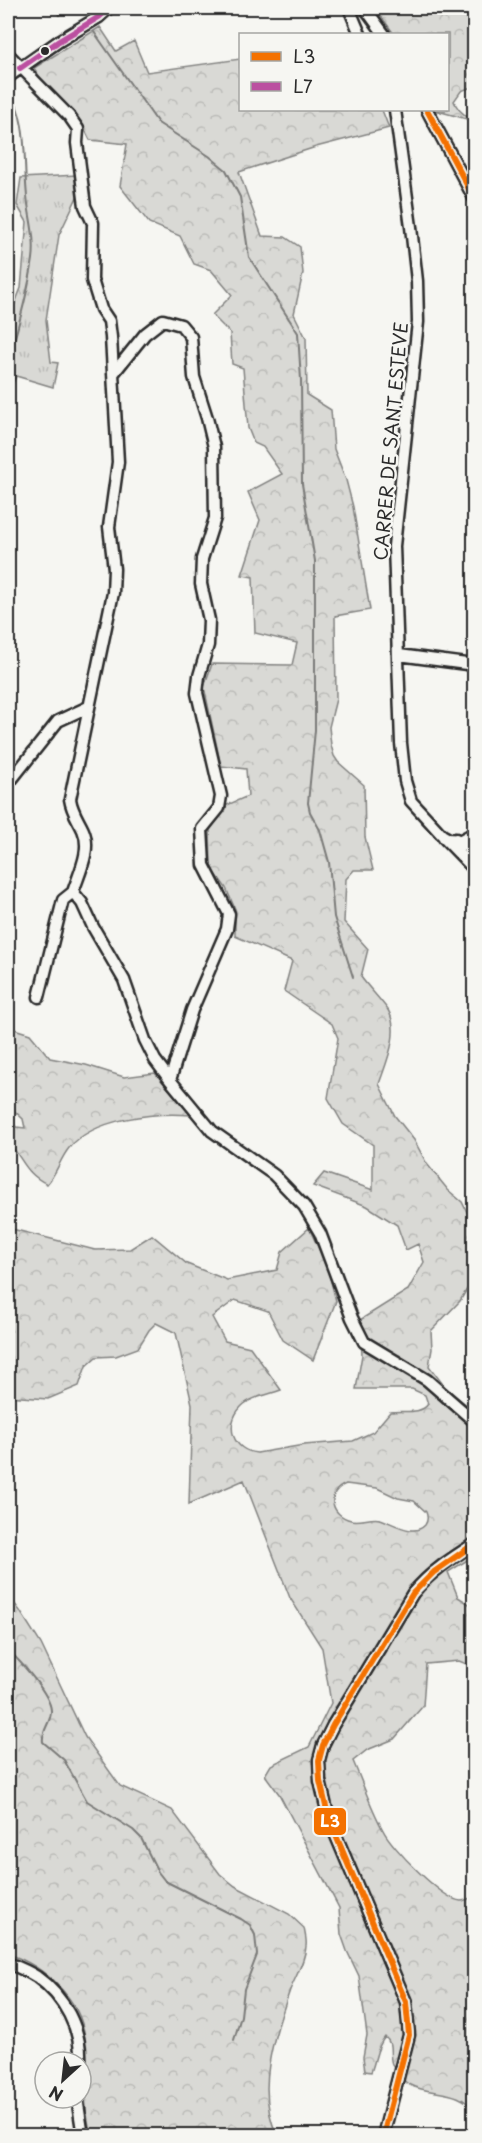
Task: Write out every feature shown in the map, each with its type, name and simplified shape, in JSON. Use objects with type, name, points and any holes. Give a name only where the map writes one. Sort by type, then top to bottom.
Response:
[{"type":"street","points":[[8,77],[59,41],[99,17],[108,8]]},
{"type":"street","points":[[349,8],[360,33]]},
{"type":"street","points":[[365,8],[383,33]]},
{"type":"street","points":[[8,54],[69,116],[78,129],[77,143],[85,206],[93,223],[92,280],[101,309],[109,321],[117,462],[109,526],[114,569],[113,593],[70,799],[74,816],[83,830],[87,850],[73,892],[63,900],[39,997]]},
{"type":"street","name":"CARRER DE SANT ESTEVE","points":[[395,111],[417,281],[418,322],[394,546],[401,743],[405,781],[411,801],[474,869]]},
{"type":"street","points":[[428,111],[474,198]]},
{"type":"street","points":[[113,374],[145,334],[157,323],[163,320],[181,325],[191,337],[194,377],[214,447],[215,518],[202,559],[201,584],[209,620],[208,645],[199,676],[197,693],[221,796],[219,808],[202,829],[204,865],[229,914],[227,929],[192,1010],[170,1080]]},
{"type":"street","points":[[399,655],[474,665]]},
{"type":"street","points":[[8,785],[58,721],[88,707]]},
{"type":"street","points":[[442,835],[461,840],[474,833]]},
{"type":"street","points":[[456,839],[474,852]]},
{"type":"street","name":"CARRER DE SANT ESTEVE","points":[[462,856],[474,862]]},
{"type":"street","points":[[73,892],[82,903],[93,927],[124,980],[145,1040],[170,1080],[212,1131],[274,1174],[304,1206],[320,1233],[351,1318],[364,1342],[427,1380],[474,1421]]},
{"type":"street","points":[[383,2136],[409,2035],[406,2002],[329,1819],[320,1781],[319,1760],[323,1745],[333,1725],[413,1593],[423,1581],[449,1560],[474,1544]]},
{"type":"street","points":[[8,1964],[38,1978],[59,2000],[77,2030],[79,2050]]},
{"type":"street","points":[[79,2110],[83,2136]]},
{"type":"green space","points":[[375,8],[474,8],[474,86],[461,91],[454,101],[465,115],[474,121],[438,111],[449,111],[449,33],[393,33]]},
{"type":"green space","points":[[100,27],[116,51],[134,41],[147,72],[239,59],[239,111],[382,111],[389,128],[316,147],[239,172],[262,236],[285,237],[300,247],[303,273],[294,314],[306,338],[307,395],[331,410],[334,449],[353,507],[370,610],[335,616],[336,699],[329,727],[334,756],[364,785],[365,837],[373,870],[354,870],[346,879],[344,922],[368,949],[361,977],[388,1010],[392,1019],[393,1038],[379,1084],[395,1116],[414,1140],[427,1164],[448,1190],[462,1202],[474,1226],[474,1253],[470,1284],[460,1301],[431,1331],[432,1349],[429,1366],[445,1387],[474,1411],[474,1556],[448,1572],[458,1597],[474,1607],[474,1667],[459,1661],[426,1664],[423,1706],[394,1739],[367,1750],[353,1761],[379,1822],[396,1848],[418,1872],[442,1892],[461,1901],[474,1896],[474,2112],[462,2099],[418,2088],[405,2081],[393,2067],[390,2046],[385,2037],[378,2049],[371,2072],[365,2071],[363,2057],[367,2035],[359,1976],[341,1934],[339,1908],[279,1794],[265,1775],[271,1765],[309,1747],[331,1703],[322,1648],[290,1598],[244,1480],[189,1504],[192,1404],[176,1333],[156,1323],[138,1348],[116,1356],[96,1357],[86,1366],[79,1386],[48,1399],[8,1396],[8,1228],[95,1250],[130,1249],[152,1235],[187,1264],[227,1280],[277,1270],[282,1252],[309,1228],[327,1266],[336,1301],[313,1360],[283,1340],[268,1311],[235,1300],[212,1317],[225,1341],[250,1347],[281,1390],[254,1399],[241,1407],[236,1414],[232,1429],[237,1442],[242,1448],[257,1453],[304,1445],[353,1441],[373,1432],[390,1412],[421,1410],[428,1404],[425,1395],[412,1389],[356,1389],[362,1355],[360,1320],[408,1290],[424,1262],[418,1244],[406,1250],[397,1225],[367,1206],[313,1186],[324,1173],[373,1190],[373,1145],[343,1124],[328,1098],[338,1038],[332,1024],[284,991],[292,961],[235,936],[235,909],[226,888],[211,867],[210,830],[227,805],[248,796],[246,769],[221,766],[204,687],[212,664],[292,665],[297,643],[255,633],[253,577],[242,575],[260,520],[248,492],[282,474],[263,447],[254,443],[248,428],[243,368],[232,364],[230,333],[212,315],[232,295],[211,270],[194,264],[180,236],[149,223],[120,186],[127,144],[90,140],[81,122],[41,79],[34,68]],"holes":[[[346,1484],[377,1488],[398,1498],[414,1501],[426,1512],[425,1525],[420,1529],[409,1530],[380,1519],[351,1520],[339,1514],[333,1504],[335,1492]]]},
{"type":"green space","points":[[77,175],[78,195],[59,235],[46,320],[51,362],[58,363],[53,387],[16,376],[8,395],[8,321],[21,288],[27,222],[17,205],[21,178]]},
{"type":"green space","points":[[8,1027],[30,1034],[50,1058],[86,1065],[124,1077],[155,1073],[191,1115],[143,1116],[94,1130],[69,1148],[47,1184],[29,1171],[8,1142],[8,1117],[16,1127],[25,1128],[23,1119],[8,1105]]},
{"type":"green space","points":[[8,1595],[41,1644],[85,1737],[120,1786],[172,1810],[220,1874],[235,1886],[289,1914],[304,1928],[306,1942],[304,1957],[284,2008],[269,2063],[268,2099],[277,2135],[91,2135],[87,2110],[93,2110],[93,2050],[86,2050],[82,2024],[76,2010],[68,1997],[47,1975],[8,1954]]},
{"type":"waterway","points":[[56,8],[59,15]]},
{"type":"waterway","points":[[94,32],[158,123],[209,156],[226,170],[240,197],[249,257],[298,333],[302,484],[315,561],[315,730],[308,803],[310,812],[320,830],[329,862],[334,917],[353,977]]},
{"type":"waterway","points":[[8,90],[15,101],[22,127],[34,251],[26,298],[8,361]]},
{"type":"waterway","points":[[8,1650],[46,1695],[51,1714],[43,1742],[64,1760],[87,1801],[133,1830],[141,1838],[165,1881],[250,1925],[255,1935],[257,1955],[244,1989],[241,2016],[234,2040]]},
{"type":"transit line","name":"L7","points":[[20,68],[99,17],[109,8]]},
{"type":"transit line","name":"L3","points":[[428,111],[474,198]]},
{"type":"transit line","name":"L3","points":[[383,2136],[409,2035],[406,2002],[329,1819],[320,1781],[319,1760],[323,1745],[333,1725],[413,1593],[434,1572],[474,1544]]}]
